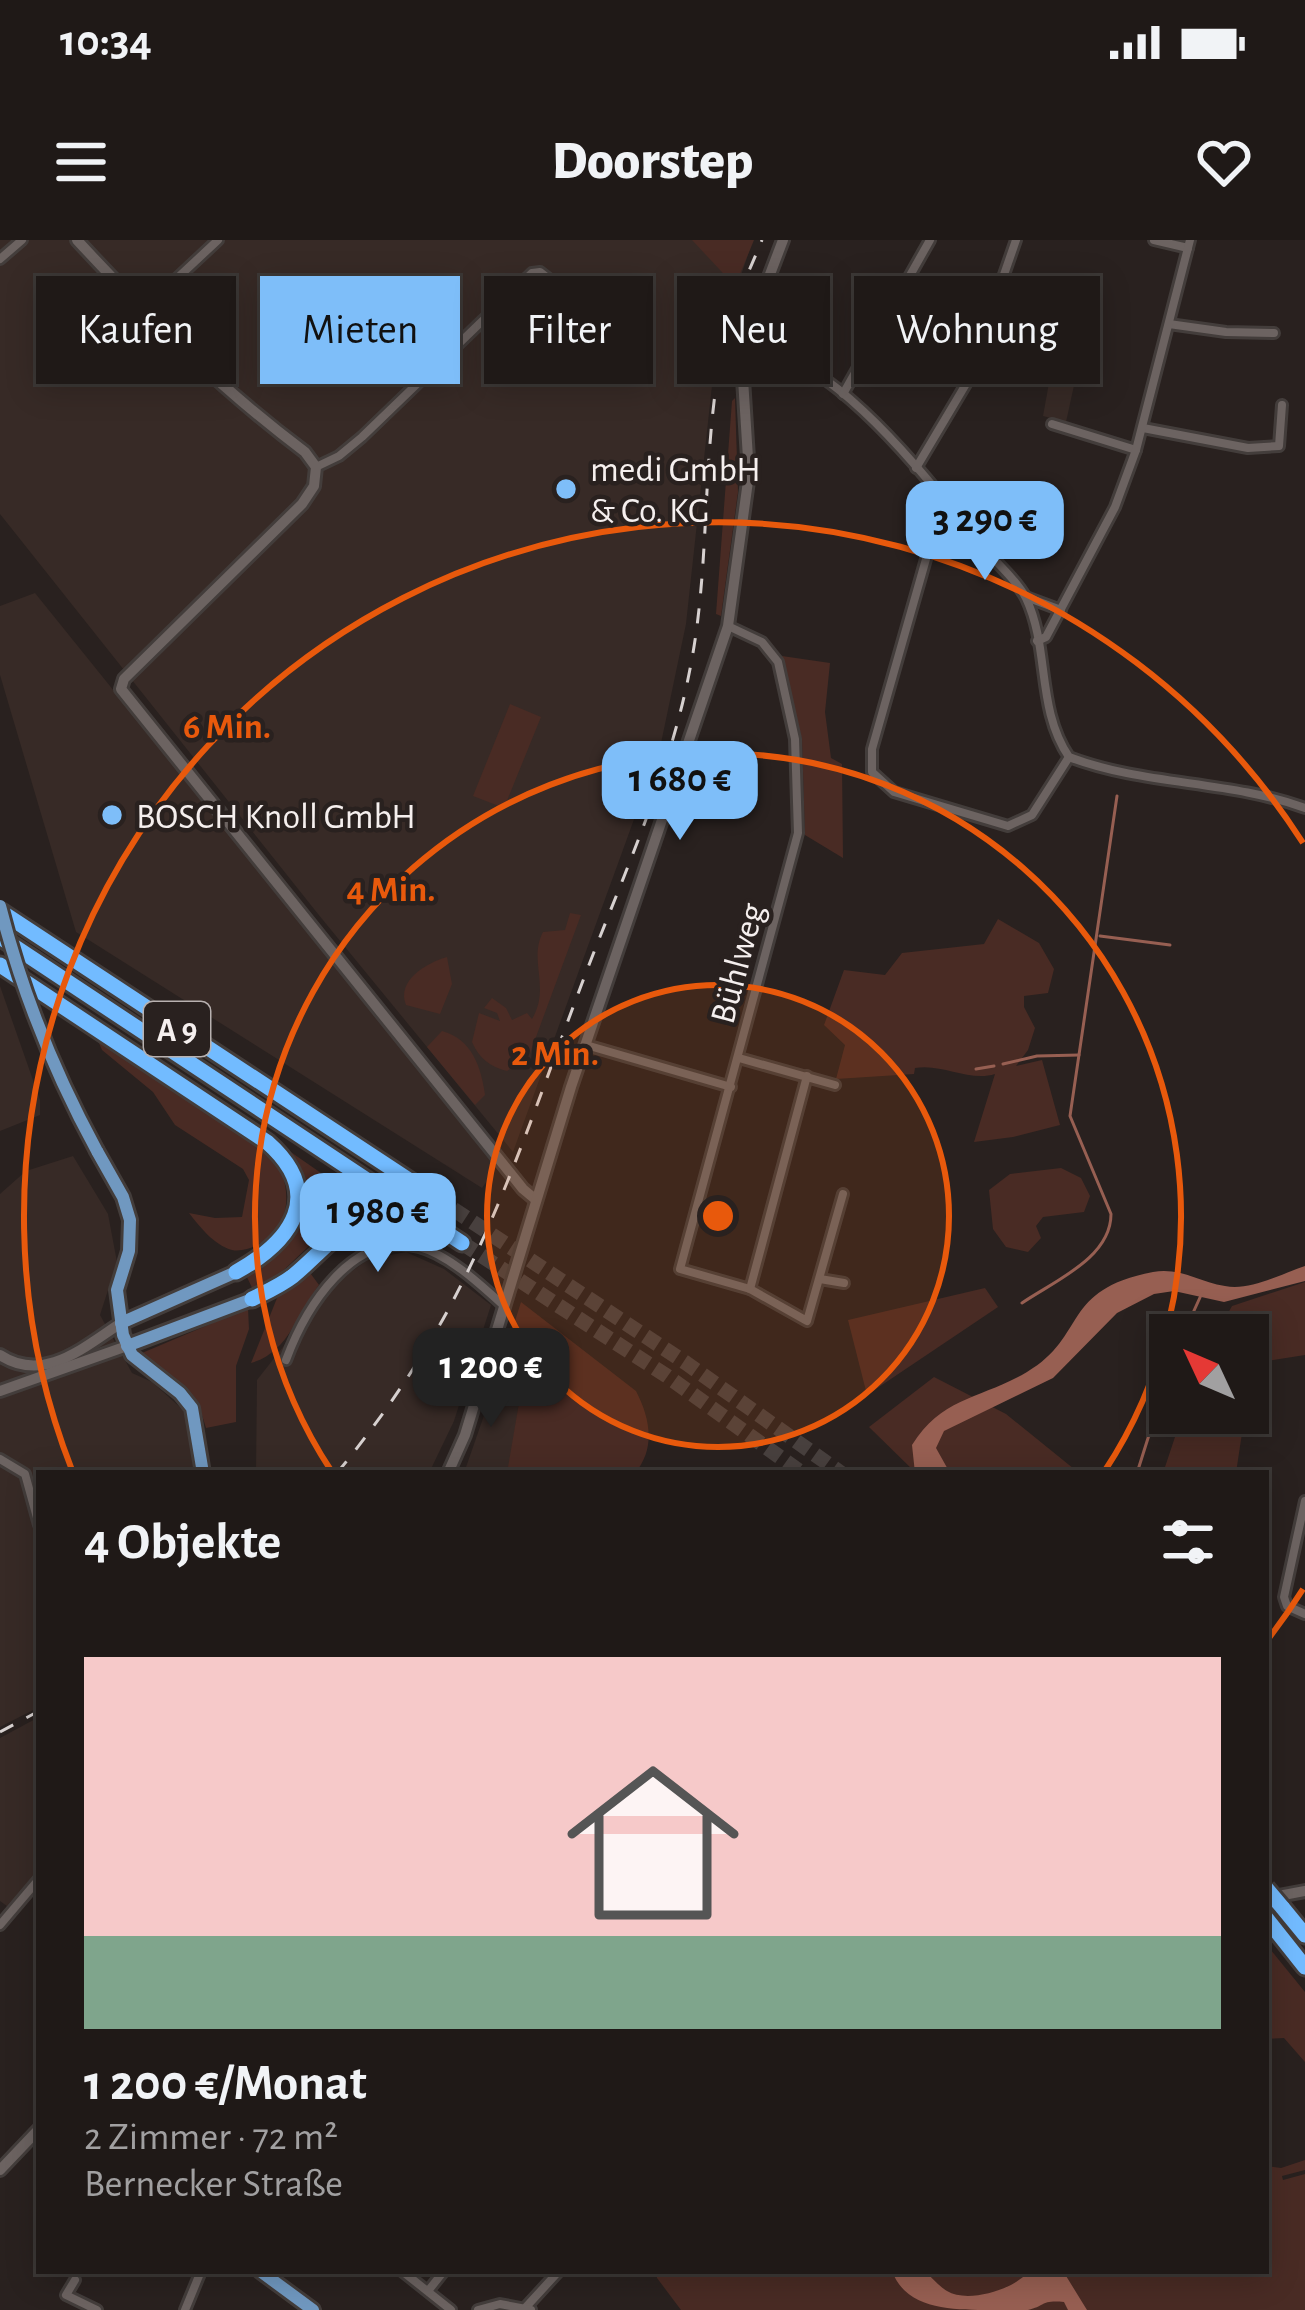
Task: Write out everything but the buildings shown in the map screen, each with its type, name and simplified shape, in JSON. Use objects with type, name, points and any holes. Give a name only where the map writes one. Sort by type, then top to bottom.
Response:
[{"type":"highway","name":"A 9","points":[[0,908],[415,1184]]},
{"type":"highway","name":"A 9","points":[[0,937],[462,1243],[398,1219],[371,1219],[345,1228],[290,1278],[252,1299]]},
{"type":"highway","points":[[0,965],[251,1132],[284,1160],[298,1190],[290,1229],[273,1250],[236,1272]]},
{"type":"highway","points":[[1274,1902],[1305,1935]]},
{"type":"highway","points":[[1269,1922],[1305,1967]]},
{"type":"main road","points":[[0,908],[45,1047],[123,1197],[130,1220],[129,1251],[117,1290],[127,1346],[186,1400],[198,1433],[203,1470]]},
{"type":"main road","points":[[121,1323],[236,1272]]},
{"type":"main road","points":[[127,1346],[252,1299]]},
{"type":"main road","points":[[264,2274],[313,2310]]},
{"type":"street","points":[[0,259],[22,240]]},
{"type":"street","points":[[77,240],[110,276]]},
{"type":"street","points":[[179,276],[218,240]]},
{"type":"street","points":[[769,276],[783,240]]},
{"type":"street","points":[[843,394],[930,240]]},
{"type":"street","points":[[916,468],[966,384],[1016,240]]},
{"type":"street","points":[[1037,641],[1046,637],[1115,507],[1143,428],[1189,244],[1154,240]]},
{"type":"street","points":[[316,467],[362,437],[484,319]]},
{"type":"street","points":[[1169,324],[1274,333]]},
{"type":"street","points":[[219,384],[305,452],[316,467],[314,486],[302,504],[124,679],[123,692],[535,1199]]},
{"type":"street","points":[[449,1470],[465,1435],[535,1199],[728,626],[748,474],[743,384]]},
{"type":"street","points":[[830,384],[916,468],[1026,597],[1048,711],[1070,757],[1130,773],[1270,795],[1305,808]]},
{"type":"street","points":[[1143,428],[1248,448],[1279,446],[1282,405]]},
{"type":"street","points":[[1052,424],[1136,450]]},
{"type":"street","points":[[949,506],[932,538],[872,749],[872,772],[894,792],[1008,826],[1032,815],[1070,757]]},
{"type":"street","points":[[1026,597],[1061,610]]},
{"type":"street","name":"Bühlweg","points":[[728,626],[762,642],[778,662],[795,740],[799,833],[680,1269],[750,1288]]},
{"type":"street","points":[[586,1045],[731,1087]]},
{"type":"street","name":"Bühlweg","points":[[739,1058],[835,1085]]},
{"type":"street","points":[[807,1076],[750,1288],[804,1322],[809,1318],[843,1194]]},
{"type":"street","points":[[286,1360],[302,1323],[329,1281],[382,1249],[421,1247],[504,1306]]},
{"type":"street","points":[[820,1279],[844,1283]]},
{"type":"street","points":[[0,1355],[29,1366],[61,1361],[121,1323]]},
{"type":"street","points":[[0,1391],[127,1346]]},
{"type":"street","points":[[0,1459],[25,1474],[36,1515]]},
{"type":"street","points":[[1305,1504],[1284,1597],[1287,1606],[1305,1614]]},
{"type":"street","points":[[0,1925],[36,1883]]},
{"type":"street","points":[[1274,1902],[1305,1891]]},
{"type":"street","points":[[0,2170],[36,2135]]},
{"type":"street","points":[[185,2310],[200,2274]]},
{"type":"street","points":[[406,2274],[451,2310]]},
{"type":"street","points":[[428,2291],[442,2274]]},
{"type":"street","points":[[478,2310],[500,2304],[529,2309],[557,2274]]},
{"type":"street","points":[[75,2280],[66,2296],[97,2310]]},
{"type":"shaded area","points":[[0,240],[753,240],[741,276],[677,276],[677,384],[712,384],[686,624],[660,748],[513,1152],[318,914],[0,514]]},
{"type":"shaded area","points":[[692,240],[754,240],[739,276],[726,276]]},
{"type":"shaded area","points":[[1049,384],[1074,384],[1066,422],[1043,416]]},
{"type":"shaded area","points":[[735,398],[738,492],[721,616],[716,614]]},
{"type":"shaded area","points":[[35,593],[497,1166],[482,1188],[76,932],[0,675],[0,606]]},
{"type":"shaded area","points":[[782,656],[830,663],[825,712],[831,758],[842,764],[843,858],[805,835],[802,740]]},
{"type":"shaded area","points":[[510,704],[541,717],[504,808],[473,796]]},
{"type":"shaded area","points":[[570,913],[581,915],[529,1056],[507,1071],[495,1067],[472,1042],[479,1013],[500,1021],[497,1013],[484,1008],[492,998],[506,1008],[512,1020],[527,1013],[532,1019],[540,996],[539,943],[543,932],[565,930]]},
{"type":"shaded area","points":[[998,919],[1039,943],[1054,969],[1048,993],[1024,996],[1035,1028],[1016,1066],[1042,1060],[1060,1125],[974,1142],[995,1074],[975,1076],[925,1067],[915,1068],[914,1074],[836,1079],[845,1045],[824,1025],[844,970],[885,975],[902,953],[984,944]]},
{"type":"shaded area","points":[[447,957],[452,984],[440,1014],[406,1005],[409,981],[422,968]]},
{"type":"shaded area","points":[[0,986],[40,1100],[40,1115],[0,1131]]},
{"type":"shaded area","points":[[442,1031],[461,1040],[478,1065],[485,1095],[475,1105],[427,1047]]},
{"type":"shaded area","points":[[96,1036],[272,1154],[283,1177],[286,1203],[279,1227],[270,1236],[250,1248],[232,1250],[198,1224],[189,1213],[242,1217],[249,1180],[243,1169],[175,1125],[153,1092],[102,1050]]},
{"type":"shaded area","points":[[249,1123],[357,1198],[360,1195],[388,1213],[353,1217],[335,1226],[254,1292],[246,1275],[287,1244],[304,1196]]},
{"type":"shaded area","points":[[73,1156],[108,1214],[117,1262],[100,1315],[132,1373],[152,1382],[183,1410],[195,1470],[36,1470],[36,1709],[0,1727],[0,1194],[26,1171]]},
{"type":"shaded area","points":[[1061,1168],[1081,1178],[1090,1196],[1084,1212],[1043,1217],[1036,1226],[1041,1238],[1028,1252],[1006,1247],[993,1229],[989,1190],[1010,1174]]},
{"type":"shaded area","points":[[406,1252],[444,1269],[491,1305],[454,1421],[430,1470],[256,1470],[257,1380],[331,1286],[369,1259]]},
{"type":"shaded area","points":[[1305,1266],[1305,1281],[1224,1302],[1174,1291],[1154,1294],[1117,1313],[1053,1378],[944,1431],[936,1448],[948,1470],[915,1470],[912,1445],[924,1429],[950,1407],[1010,1381],[1046,1358],[1088,1302],[1103,1290],[1163,1271],[1225,1286],[1265,1281]]},
{"type":"shaded area","points":[[308,1270],[319,1285],[283,1341],[251,1363],[277,1298]]},
{"type":"shaded area","points":[[1305,1282],[1305,1355],[1269,1361],[1269,1314],[1228,1314],[1232,1306]]},
{"type":"shaded area","points":[[985,1288],[998,1307],[867,1395],[848,1320]]},
{"type":"shaded area","points":[[521,1302],[636,1391],[649,1433],[642,1463],[637,1470],[508,1470],[522,1385],[498,1375]]},
{"type":"shaded area","points":[[248,1308],[249,1329],[236,1366],[236,1422],[206,1428],[198,1402],[142,1353]]},
{"type":"shaded area","points":[[498,1375],[522,1385],[508,1470],[465,1470]]},
{"type":"shaded area","points":[[934,1377],[1006,1414],[1075,1470],[913,1470],[869,1427]]},
{"type":"shaded area","points":[[1176,1434],[1242,1434],[1236,1470],[1164,1470]]},
{"type":"shaded area","points":[[36,1719],[36,1874],[7,1906],[0,1901],[0,1738]]},
{"type":"shaded area","points":[[1269,1948],[1305,1992],[1305,2062],[1284,2038],[1269,2039]]},
{"type":"shaded area","points":[[1305,2160],[1305,2170],[1282,2176],[1283,2180],[1305,2174],[1305,2310],[681,2310],[657,2278],[656,2274],[1269,2274],[1269,2166],[1281,2168]]},
{"type":"shaded area","points":[[894,2274],[928,2274],[947,2291],[967,2296],[1002,2289],[1026,2274],[1065,2274],[1087,2310],[1068,2310],[1064,2302],[1028,2310],[961,2309],[920,2300]]},
{"type":"waterway","points":[[1022,1303],[1091,1256],[1102,1243],[1111,1214],[1070,1116],[1117,796]]},
{"type":"waterway","points":[[1100,936],[1170,945]]},
{"type":"waterway","points":[[1003,1064],[1037,1056],[1079,1055]]},
{"type":"waterway","points":[[976,1069],[994,1066]]},
{"type":"waterway","points":[[1192,1314],[1202,1293]]},
{"type":"waterway","points":[[1138,1470],[1149,1434]]},
{"type":"tunnel","points":[[415,1184],[686,1363],[837,1470]]},
{"type":"tunnel","points":[[462,1243],[667,1376],[798,1470]]},
{"type":"railway","points":[[339,1470],[423,1353],[483,1238],[659,784],[697,629],[711,430],[722,351],[762,240]]},
{"type":"railway","points":[[0,1732],[36,1713]]},
{"type":"place","name":"medi GmbH & Co. KG","points":[[566,489]]},
{"type":"place","name":"BOSCH Knoll GmbH","points":[[112,815]]}]
